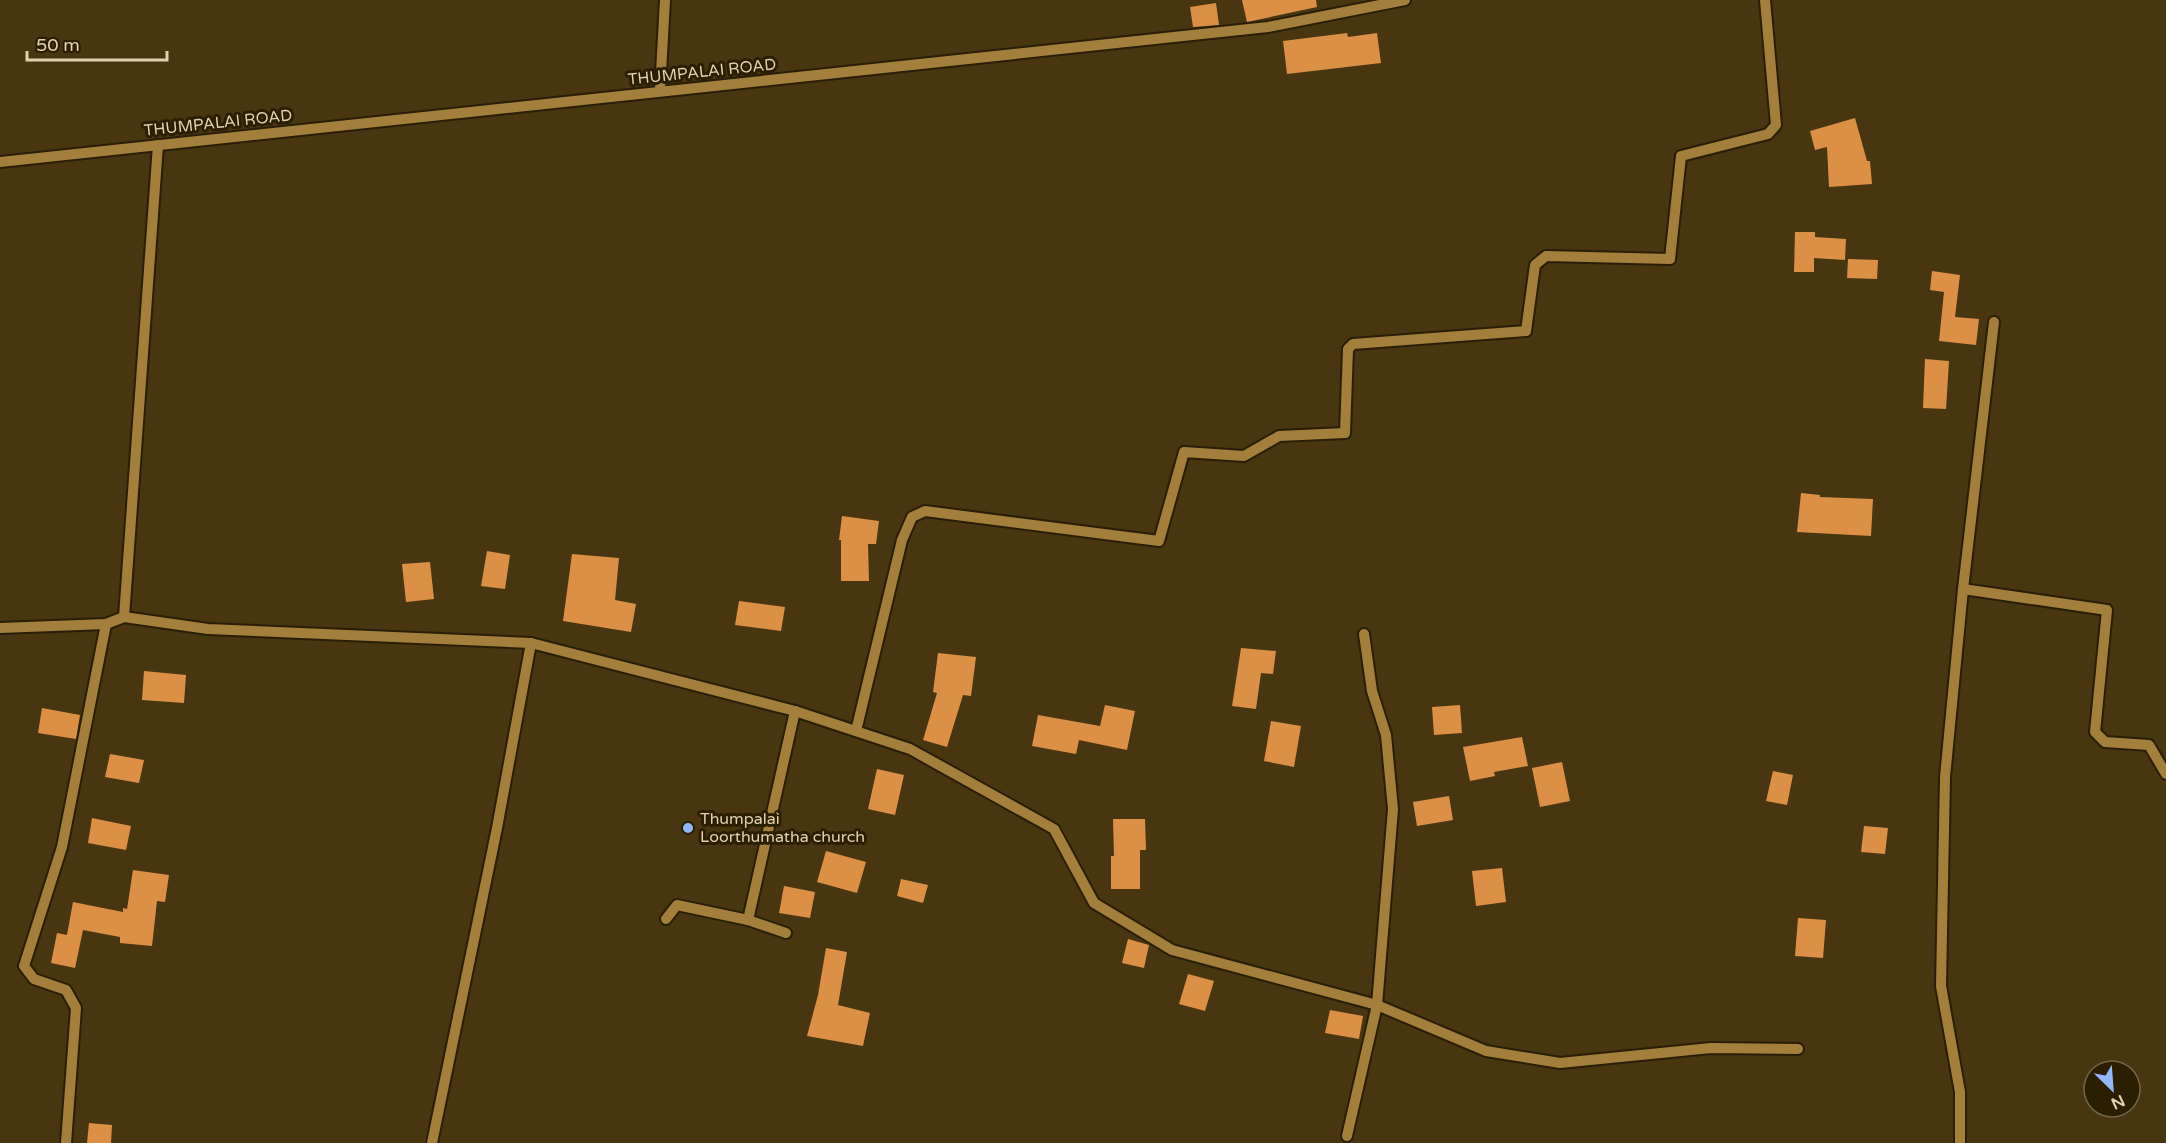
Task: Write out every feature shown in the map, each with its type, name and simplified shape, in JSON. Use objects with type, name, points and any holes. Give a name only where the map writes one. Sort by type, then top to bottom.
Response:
[{"type":"street","points":[[660,92],[665,0]]},
{"type":"street","name":"THUMPALAI ROAD","points":[[0,162],[1268,27],[1405,0]]},
{"type":"street","points":[[856,731],[902,540],[912,517],[926,512],[1159,541],[1184,452],[1244,456],[1279,436],[1346,433],[1348,349],[1353,344],[1526,331],[1535,265],[1546,256],[1670,259],[1681,156],[1768,134],[1776,125],[1765,0]]},
{"type":"street","points":[[124,617],[158,145]]},
{"type":"street","points":[[1960,1143],[1960,1092],[1941,986],[1946,777],[1963,589],[1995,322]]},
{"type":"street","points":[[1963,589],[2107,610],[2095,732],[2105,742],[2149,745],[2166,774]]},
{"type":"street","points":[[0,628],[106,624],[124,617],[208,629],[531,643],[795,711],[910,749],[1054,830],[1094,903],[1172,950],[1377,1005],[1486,1051],[1560,1063],[1711,1048],[1798,1049]]},
{"type":"street","points":[[66,1143],[75,1008],[66,990],[34,979],[24,966],[62,847],[106,624]]},
{"type":"street","points":[[1347,1136],[1377,1005],[1393,809],[1386,735],[1372,692],[1364,634]]},
{"type":"street","points":[[432,1143],[497,828],[531,643]]},
{"type":"street","points":[[748,920],[795,711]]},
{"type":"street","points":[[666,919],[677,905],[748,920],[786,933]]},
{"type":"building","points":[[1242,0],[1316,0],[1317,7],[1247,22]]},
{"type":"building","points":[[1216,3],[1219,25],[1193,27],[1190,7]]},
{"type":"building","points":[[1347,33],[1348,37],[1377,33],[1381,63],[1287,74],[1283,41]]},
{"type":"building","points":[[1855,118],[1867,161],[1870,161],[1872,184],[1829,187],[1827,147],[1815,150],[1810,131]]},
{"type":"building","points":[[1795,232],[1815,232],[1815,237],[1846,239],[1845,260],[1814,258],[1814,272],[1794,272]]},
{"type":"building","points":[[1848,259],[1878,260],[1877,279],[1847,278]]},
{"type":"building","points":[[1932,271],[1960,275],[1955,317],[1979,319],[1976,345],[1939,341],[1944,292],[1930,290]]},
{"type":"building","points":[[1925,359],[1949,361],[1946,409],[1923,408]]},
{"type":"building","points":[[1801,493],[1820,495],[1820,497],[1873,499],[1871,536],[1797,532]]},
{"type":"building","points":[[842,516],[879,521],[876,544],[868,544],[869,581],[841,581],[841,540],[839,540]]},
{"type":"building","points":[[487,551],[510,555],[505,589],[481,586]]},
{"type":"building","points":[[572,554],[619,558],[615,600],[636,604],[631,632],[563,621]]},
{"type":"building","points":[[430,562],[434,599],[406,602],[402,564]]},
{"type":"building","points":[[739,601],[785,607],[781,631],[735,625]]},
{"type":"building","points":[[1241,648],[1276,651],[1273,674],[1261,673],[1256,709],[1232,706]]},
{"type":"building","points":[[938,653],[976,657],[971,696],[963,695],[947,747],[923,740],[937,693],[933,692]]},
{"type":"building","points":[[144,671],[186,675],[184,703],[142,700]]},
{"type":"building","points":[[1105,705],[1135,711],[1127,750],[1079,740],[1076,754],[1032,746],[1038,715],[1100,726]]},
{"type":"building","points":[[1460,705],[1462,733],[1434,735],[1432,707]]},
{"type":"building","points":[[42,708],[80,715],[76,739],[38,733]]},
{"type":"building","points":[[1271,721],[1301,726],[1294,767],[1264,761]]},
{"type":"building","points":[[1522,737],[1528,766],[1494,772],[1495,776],[1470,781],[1463,747]]},
{"type":"building","points":[[110,754],[144,760],[139,783],[105,777]]},
{"type":"building","points":[[1562,762],[1570,801],[1540,807],[1532,768]]},
{"type":"building","points":[[877,769],[904,775],[895,815],[868,809]]},
{"type":"building","points":[[1773,771],[1793,775],[1787,805],[1766,801]]},
{"type":"building","points":[[1449,796],[1453,820],[1417,826],[1413,802]]},
{"type":"building","points":[[92,818],[131,826],[126,850],[88,843]]},
{"type":"building","points":[[1113,819],[1145,819],[1146,850],[1140,850],[1140,889],[1111,889],[1111,856],[1114,856]]},
{"type":"building","points":[[1864,826],[1888,828],[1885,854],[1861,852]]},
{"type":"building","points":[[826,851],[866,862],[857,893],[817,882]]},
{"type":"building","points":[[1502,868],[1506,902],[1476,906],[1472,871]]},
{"type":"building","points":[[133,870],[169,875],[165,902],[157,901],[152,946],[120,943],[120,937],[83,930],[75,968],[51,963],[57,933],[67,935],[73,902],[123,912],[123,908],[127,909]]},
{"type":"building","points":[[901,879],[928,885],[923,903],[897,896]]},
{"type":"building","points":[[784,886],[815,892],[810,918],[779,913]]},
{"type":"building","points":[[1798,918],[1826,920],[1823,958],[1795,956]]},
{"type":"building","points":[[1128,939],[1149,945],[1144,968],[1122,963]]},
{"type":"building","points":[[826,948],[847,952],[838,1005],[870,1013],[863,1046],[807,1036],[818,995]]},
{"type":"building","points":[[1188,974],[1214,981],[1205,1011],[1179,1004]]},
{"type":"building","points":[[1330,1010],[1363,1016],[1359,1039],[1325,1033]]},
{"type":"building","points":[[89,1123],[112,1125],[111,1143],[87,1143]]},
{"type":"place","name":"Thumpalai Loorthumatha church","points":[[688,828]]}]
